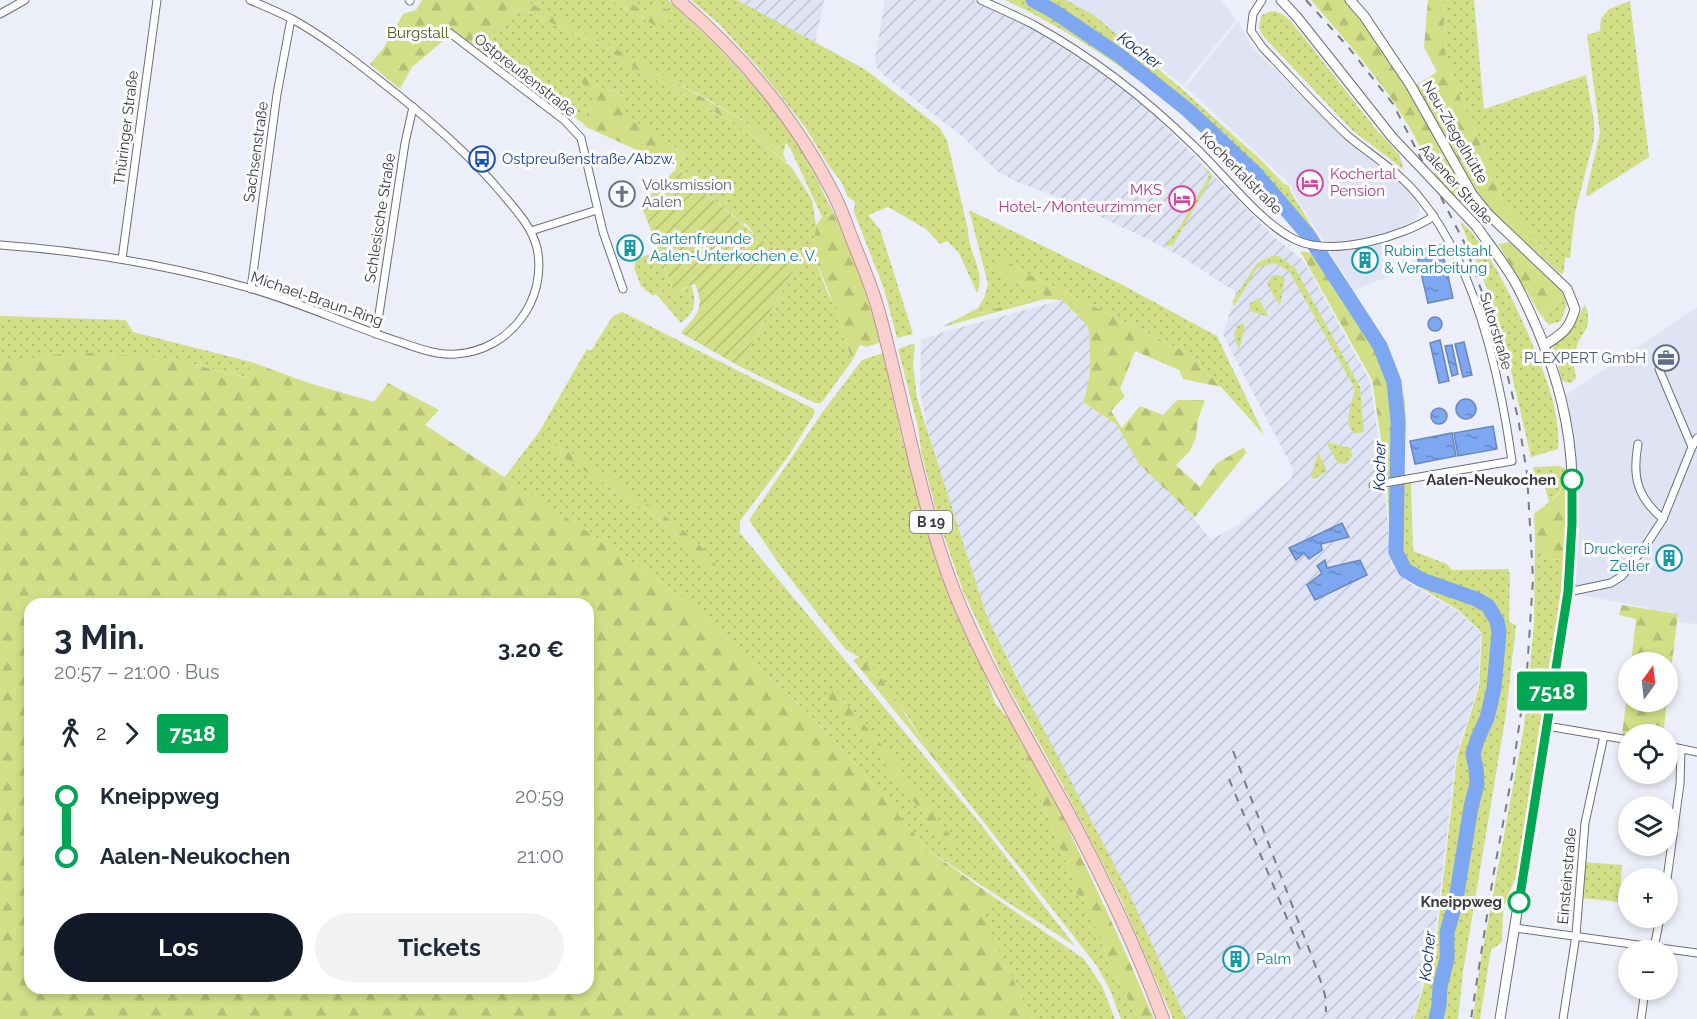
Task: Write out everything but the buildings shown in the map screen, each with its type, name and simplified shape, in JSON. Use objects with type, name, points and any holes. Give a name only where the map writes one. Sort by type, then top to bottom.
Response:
[{"type":"highway","name":"B 19","points":[[678,0],[711,28],[750,69],[804,142],[832,190],[872,289],[928,515],[954,590],[1002,691],[1115,905],[1146,973],[1163,1019]]},
{"type":"street","points":[[0,14],[25,0]]},
{"type":"street","name":"Thüringer Straße","points":[[122,260],[157,0]]},
{"type":"street","points":[[250,0],[291,19],[326,40],[413,107],[485,173],[531,231],[597,210]]},
{"type":"street","name":"Kochertalstraße","points":[[981,0],[1034,25],[1117,79],[1194,145],[1270,222],[1295,240],[1330,248],[1352,246],[1423,224],[1434,216]]},
{"type":"street","points":[[1262,0],[1253,14],[1251,32],[1263,48],[1348,135],[1419,196],[1434,216]]},
{"type":"street","name":"Aalener Straße","points":[[1281,0],[1298,17],[1392,137],[1476,226],[1514,281],[1545,345],[1558,388],[1571,459],[1572,524],[1568,592],[1500,1019]]},
{"type":"street","name":"Neu-Ziegelhütte","points":[[1355,2],[1411,86],[1472,194],[1488,214],[1567,289],[1575,309],[1570,324],[1559,336],[1545,345]]},
{"type":"street","name":"Sachsenstraße","points":[[250,288],[277,94],[291,19]]},
{"type":"street","name":"Ostpreußenstraße","points":[[450,33],[564,120],[581,138],[597,210],[623,289]]},
{"type":"street","name":"Schlesische Straße","points":[[376,334],[405,143],[413,107]]},
{"type":"street","name":"Sutorstraße","points":[[1373,485],[1512,461],[1501,392],[1485,333],[1451,242],[1434,216]]},
{"type":"street","name":"Michael-Braun-Ring","points":[[0,245],[122,260],[250,288],[376,334],[422,349],[455,355],[481,349],[497,342],[520,322],[531,304],[537,287],[539,265],[537,248],[531,231]]},
{"type":"street","points":[[1659,369],[1692,447]]},
{"type":"street","points":[[1568,592],[1611,583],[1622,576],[1663,519],[1697,438]]},
{"type":"street","points":[[1638,444],[1635,462],[1637,485],[1643,499],[1663,519]]},
{"type":"street","points":[[1547,726],[1618,738]]},
{"type":"street","name":"Einsteinstraße","points":[[1563,1019],[1576,935],[1585,823],[1604,736]]},
{"type":"street","points":[[1678,748],[1697,752]]},
{"type":"street","points":[[1669,868],[1680,784],[1681,749]]},
{"type":"street","points":[[1515,928],[1618,943]]},
{"type":"street","points":[[1678,951],[1697,953]]},
{"type":"street","points":[[1641,1019],[1644,1000]]},
{"type":"shaded area","points":[[737,0],[824,0],[815,43],[743,4]]},
{"type":"shaded area","points":[[885,0],[974,0],[1031,27],[1114,81],[1145,106],[1274,237],[1304,261],[1370,381],[1384,477],[1391,564],[1406,581],[1457,611],[1481,633],[1478,687],[1456,756],[1434,943],[1413,1019],[1186,1019],[986,614],[928,432],[920,391],[921,340],[1062,300],[1088,326],[1091,361],[1083,402],[1128,433],[1211,540],[1241,523],[1291,479],[1293,469],[1223,335],[1236,292],[1180,256],[1137,234],[997,171],[964,138],[877,68],[875,58]]},
{"type":"shaded area","points":[[1059,0],[1221,0],[1236,20],[1183,85],[1098,20]]},
{"type":"shaded area","points":[[1238,21],[1253,48],[1341,135],[1400,182],[1414,198],[1419,208],[1419,214],[1415,220],[1387,234],[1399,273],[1354,290],[1292,191],[1292,186],[1186,87]]},
{"type":"shaded area","points":[[1697,307],[1697,624],[1677,622],[1678,614],[1571,593],[1576,524],[1563,396]]},
{"type":"green space","name":"Burgstall","points":[[422,0],[524,0],[744,121],[783,154],[787,163],[756,138],[704,105],[630,66],[604,47],[519,8],[480,51],[455,31],[412,67],[400,89],[370,64],[383,49],[403,14],[416,10]]},
{"type":"green space","points":[[524,0],[611,0],[657,27],[661,7],[644,11],[623,0],[668,0],[722,51],[771,107],[805,156],[834,214],[822,217],[786,143],[783,154],[744,121],[707,99]]},
{"type":"green space","points":[[611,0],[624,0],[644,11],[661,7],[670,11],[669,21],[657,27]]},
{"type":"green space","points":[[691,0],[737,0],[866,70],[939,127],[947,140],[970,246],[980,278],[977,293],[959,253],[947,241],[940,244],[926,229],[888,207],[868,215],[880,229],[913,334],[897,338],[884,289],[854,212],[855,202],[847,196],[842,183],[805,127],[757,66],[718,23]]},
{"type":"green space","points":[[1005,0],[1066,0],[1095,16],[1182,89],[1260,159],[1284,184],[1289,186],[1318,236],[1292,226],[1204,135],[1146,86],[1078,39]]},
{"type":"green space","points":[[1311,0],[1346,0],[1354,9],[1408,88],[1471,196],[1462,204],[1439,181],[1389,95]]},
{"type":"green space","points":[[1428,0],[1443,0],[1446,57],[1461,100],[1493,169],[1502,201],[1555,262],[1555,269],[1493,212],[1477,191],[1415,86],[1437,72],[1424,47]]},
{"type":"green space","points":[[1443,0],[1474,0],[1484,109],[1586,75],[1594,121],[1594,139],[1575,213],[1570,258],[1565,258],[1562,275],[1555,269],[1555,262],[1502,201],[1493,169],[1461,100],[1446,57]]},
{"type":"green space","points":[[1630,1],[1649,157],[1588,196],[1586,193],[1600,133],[1587,35],[1600,31],[1601,18],[1609,9]]},
{"type":"green space","points":[[519,8],[604,47],[630,66],[704,105],[756,138],[792,168],[812,200],[816,225],[813,254],[835,307],[852,361],[821,403],[815,403],[739,366],[797,265],[756,236],[745,223],[743,224],[677,168],[685,154],[622,114],[620,91],[601,87],[585,74],[579,79],[599,97],[581,122],[480,51]]},
{"type":"green space","points":[[1274,11],[1291,21],[1375,128],[1399,154],[1404,170],[1352,130],[1263,36],[1259,27],[1261,16]]},
{"type":"green space","points":[[585,74],[601,87],[620,91],[623,114],[685,154],[677,168],[588,128],[581,122],[598,98],[578,79]]},
{"type":"green space","points":[[1201,164],[1213,176],[1173,245],[1165,246],[1180,226],[1207,180],[1209,175]]},
{"type":"green space","points":[[677,168],[756,236],[797,265],[739,366],[681,333],[698,311],[700,300],[698,293],[695,284],[674,292],[641,204]]},
{"type":"green space","points":[[969,210],[1117,282],[1217,336],[1264,435],[1186,352],[1020,270],[1000,257],[995,268],[1010,279],[1046,295],[978,313],[988,284]]},
{"type":"green space","points":[[834,214],[853,253],[881,342],[867,347],[860,345],[852,361],[835,307],[813,254],[816,225],[822,217]]},
{"type":"green space","points":[[1460,221],[1472,233],[1498,272],[1532,343],[1552,397],[1557,424],[1558,449],[1531,457],[1504,341],[1486,286]]},
{"type":"green space","points":[[1510,242],[1565,294],[1540,314],[1498,244]]},
{"type":"green space","points":[[658,251],[674,292],[692,286],[694,307],[681,323],[656,294],[653,296],[641,286],[634,268],[636,259]]},
{"type":"green space","points":[[1300,251],[1327,256],[1387,348],[1405,401],[1406,425],[1403,472],[1387,479],[1372,380]]},
{"type":"green space","points":[[1000,256],[1020,270],[1186,352],[1221,387],[1183,379],[1179,370],[1135,351],[1120,389],[1125,396],[1111,411],[1122,428],[1140,406],[1163,415],[1177,400],[1205,400],[1198,419],[1196,437],[1190,451],[1176,465],[1200,487],[1216,464],[1244,447],[1246,453],[1195,517],[1139,464],[1117,425],[1083,402],[1090,364],[1088,326],[1062,300],[1045,299],[942,327],[978,308],[979,313],[1045,295],[1010,279],[995,268]]},
{"type":"green space","points":[[1272,256],[1279,256],[1295,268],[1360,387],[1364,432],[1355,434],[1351,430],[1348,419],[1355,389],[1289,271],[1274,263],[1257,268],[1235,305],[1232,302],[1257,263]]},
{"type":"green space","points":[[1272,275],[1279,275],[1285,279],[1280,306],[1267,284]]},
{"type":"green space","points":[[1565,294],[1566,307],[1561,321],[1549,325],[1540,314]]},
{"type":"green space","points":[[1258,298],[1269,317],[1250,311],[1249,304]]},
{"type":"green space","points":[[1585,304],[1588,325],[1578,342],[1575,353],[1576,378],[1571,383],[1562,381],[1552,345],[1574,326]]},
{"type":"green space","points":[[622,312],[814,409],[815,413],[787,458],[740,521],[740,533],[979,822],[1075,946],[929,851],[865,775],[808,713],[680,596],[614,549],[504,478],[539,432],[587,349],[591,351],[612,317]],"holes":[[[553,449],[680,528],[680,537],[656,518]]]},
{"type":"green space","points":[[0,316],[126,320],[133,332],[251,362],[249,378],[167,358],[0,362]]},
{"type":"green space","points":[[1242,323],[1245,326],[1239,350],[1234,335],[1237,326]]},
{"type":"green space","points":[[915,343],[913,365],[917,398],[986,614],[1128,891],[1186,1019],[1173,1019],[1119,895],[1062,784],[1004,679],[963,591],[939,522],[898,349]]},
{"type":"green space","points":[[75,352],[167,358],[248,378],[251,362],[309,383],[374,402],[388,383],[439,410],[425,425],[614,549],[680,596],[808,713],[865,775],[929,851],[994,897],[984,919],[1032,1019],[0,1019],[0,362]]},
{"type":"green space","points":[[883,353],[902,438],[948,593],[987,679],[995,703],[1012,723],[1021,743],[1019,746],[1073,880],[1073,891],[1086,902],[1107,958],[1138,1019],[1121,1019],[1110,990],[1097,966],[938,764],[938,752],[924,743],[907,715],[859,657],[846,650],[782,568],[749,520],[824,410],[862,360]]},
{"type":"green space","points":[[1326,442],[1350,448],[1352,456],[1346,464],[1338,463]]},
{"type":"green space","points":[[556,443],[595,467],[674,523],[698,544],[718,568],[713,572],[680,537],[656,518],[552,449]]},
{"type":"green space","points":[[1318,452],[1326,472],[1314,479],[1311,477]]},
{"type":"green space","points":[[1559,466],[1566,469],[1564,484],[1549,502],[1545,487],[1534,477],[1533,467]]},
{"type":"green space","points":[[1411,482],[1413,551],[1447,564],[1452,570],[1508,569],[1510,575],[1509,622],[1516,625],[1506,714],[1463,972],[1458,1019],[1414,1019],[1436,943],[1457,757],[1479,687],[1482,633],[1458,610],[1407,580],[1392,563],[1387,488]]},
{"type":"green space","points":[[1566,483],[1570,524],[1566,560],[1548,559],[1535,539],[1534,514],[1558,495]]},
{"type":"green space","points":[[1535,539],[1548,559],[1566,560],[1517,874],[1503,908],[1502,942],[1491,950],[1480,1019],[1473,1019],[1480,965],[1524,727],[1534,625]]},
{"type":"green space","points":[[1622,605],[1678,614],[1673,652],[1632,652],[1636,619],[1619,615]]},
{"type":"green space","points":[[859,657],[877,672],[924,743],[939,752],[938,764],[853,660]]},
{"type":"green space","points":[[835,690],[893,759],[956,843],[952,853],[871,745],[827,697]]},
{"type":"green space","points":[[1625,712],[1666,712],[1664,724],[1623,724]]},
{"type":"green space","points":[[1021,743],[1038,767],[1052,794],[1117,933],[1154,1019],[1138,1019],[1107,958],[1086,902],[1073,891],[1073,880],[1019,746]]},
{"type":"green space","points":[[1584,862],[1622,865],[1622,868],[1618,868],[1618,902],[1581,898]]},
{"type":"green space","points":[[994,897],[1084,959],[1102,986],[1115,1019],[1032,1019],[983,919]]},
{"type":"water","points":[[1441,245],[1453,298],[1428,303],[1416,251]]},
{"type":"water","points":[[1432,317],[1438,317],[1442,324],[1438,331],[1432,331],[1428,327],[1428,321]]},
{"type":"water","points":[[1440,340],[1449,381],[1439,383],[1430,343]]},
{"type":"water","points":[[1464,342],[1472,375],[1463,377],[1455,344]]},
{"type":"water","points":[[1452,345],[1458,374],[1452,376],[1445,346]]},
{"type":"water","points":[[1466,399],[1473,402],[1476,409],[1473,416],[1466,419],[1459,416],[1456,409],[1459,402]]},
{"type":"water","points":[[1439,408],[1445,410],[1447,416],[1445,422],[1439,424],[1433,422],[1431,416],[1433,410]]},
{"type":"water","points":[[1493,426],[1497,449],[1458,456],[1454,433]]},
{"type":"water","points":[[1452,433],[1456,456],[1415,464],[1410,441]]},
{"type":"water","points":[[1342,523],[1349,537],[1321,544],[1322,550],[1309,559],[1304,553],[1296,560],[1289,548]]},
{"type":"water","points":[[1325,560],[1327,568],[1360,560],[1367,575],[1315,600],[1307,585],[1322,573],[1317,566]]},
{"type":"waterway","name":"Kocher","points":[[1033,0],[1055,12],[1120,56],[1189,111],[1256,174],[1308,235],[1380,346],[1394,382],[1398,421],[1396,552],[1405,570],[1422,580],[1476,599],[1488,606],[1497,621],[1499,632],[1494,688],[1487,718],[1473,754],[1477,784],[1455,905],[1447,932],[1447,959],[1440,986],[1436,1019]]},
{"type":"waterway","name":"Kocher","points":[[1391,493],[1395,491]]},
{"type":"railway","points":[[1306,0],[1349,48],[1393,104],[1464,242],[1498,337],[1518,418],[1527,473],[1533,579],[1527,671],[1471,1019]]},
{"type":"railway","points":[[1233,751],[1317,970],[1325,995],[1326,1012]]},
{"type":"railway","points":[[1229,779],[1301,952]]},
{"type":"bus line","name":"7518","points":[[1519,902],[1568,592],[1572,480]]},
{"type":"place","name":"Ostpreußenstraße/Abzw.","points":[[482,159]]},
{"type":"place","name":"Kochertal Pension","points":[[1310,183]]},
{"type":"place","name":"Volksmission Aalen","points":[[622,194]]},
{"type":"place","name":"MKS Hotel-/Monteurzimmer","points":[[1182,199]]},
{"type":"place","name":"Gartenfreunde Aalen-Unterkochen e. V.","points":[[630,248]]},
{"type":"place","name":"Rubin Edelstahl & Verarbeitung","points":[[1365,260]]},
{"type":"place","name":"PLEXPERT GmbH","points":[[1666,358]]},
{"type":"place","name":"Aalen-Neukochen","points":[[1572,480]]},
{"type":"place","name":"Druckerei Zeller","points":[[1669,558]]},
{"type":"place","name":"Kneippweg","points":[[1519,902]]},
{"type":"place","name":"Palm","points":[[1236,959]]}]
